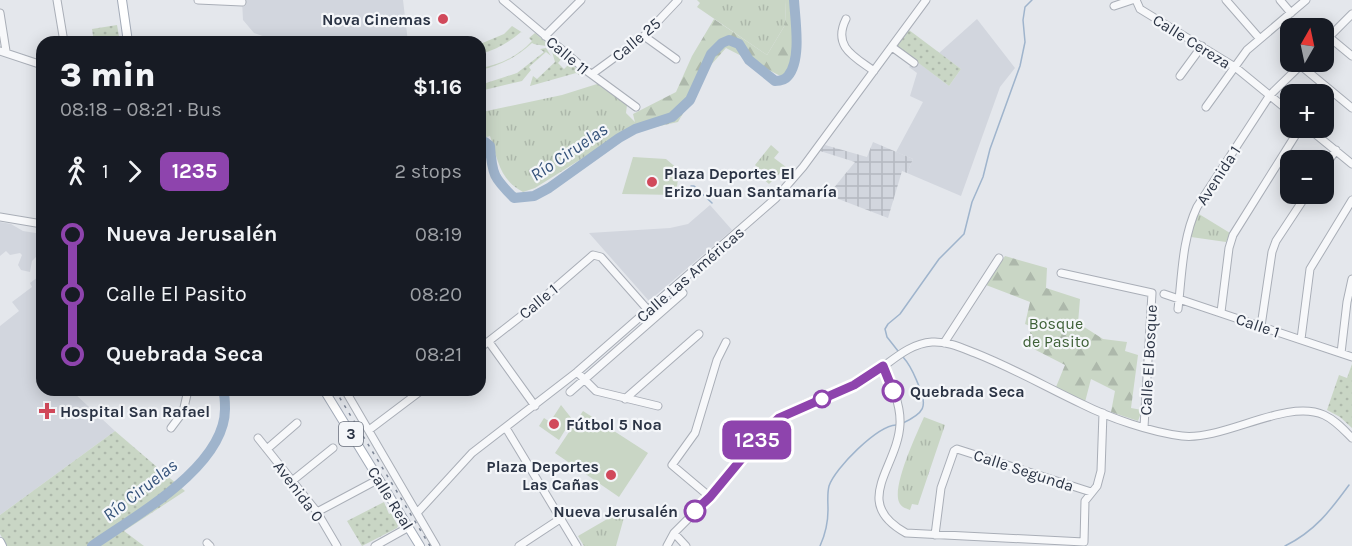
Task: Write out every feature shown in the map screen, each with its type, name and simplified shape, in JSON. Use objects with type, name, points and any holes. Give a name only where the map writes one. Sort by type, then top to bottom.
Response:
[{"type":"main road","points":[[122,0],[127,36]]},
{"type":"main road","name":"Calle Real","points":[[328,396],[420,546]]},
{"type":"street","points":[[57,0],[63,36]]},
{"type":"street","points":[[198,0],[242,2]]},
{"type":"street","name":"Calle 11","points":[[503,0],[592,74],[636,107]]},
{"type":"street","points":[[545,36],[581,0]]},
{"type":"street","name":"Calle 25","points":[[592,74],[644,36],[678,0]]},
{"type":"street","name":"Calle Las Américas","points":[[417,513],[472,453],[577,372],[782,192],[926,0]]},
{"type":"street","points":[[1114,6],[1134,0]]},
{"type":"street","name":"Calle Cereza","points":[[1134,0],[1140,9],[1235,67],[1280,104]]},
{"type":"street","points":[[1226,0],[1260,39]]},
{"type":"street","points":[[1280,0],[1291,13]]},
{"type":"street","points":[[1206,107],[1247,50],[1306,0]]},
{"type":"street","points":[[0,13],[3,51],[36,63]]},
{"type":"street","points":[[1334,32],[1352,14]]},
{"type":"street","points":[[846,19],[841,31],[844,46],[874,71]]},
{"type":"street","points":[[644,36],[676,59]]},
{"type":"street","points":[[1334,41],[1352,56]]},
{"type":"street","points":[[892,46],[914,63]]},
{"type":"street","points":[[1180,76],[1202,46]]},
{"type":"street","name":"Avenida 1","points":[[1178,309],[1185,242],[1191,220],[1270,95],[1293,72]]},
{"type":"street","points":[[1312,72],[1352,108]]},
{"type":"street","points":[[1221,312],[1227,256],[1233,235],[1294,138]]},
{"type":"street","points":[[1321,138],[1352,164]]},
{"type":"street","points":[[1301,339],[1310,269],[1352,200]]},
{"type":"street","points":[[1261,326],[1272,252],[1301,204]]},
{"type":"street","points":[[0,218],[36,223]]},
{"type":"street","name":"Calle 1","points":[[486,344],[535,305],[590,256],[601,257],[648,310]]},
{"type":"street","points":[[944,343],[999,258]]},
{"type":"street","name":"Calle El Bosque","points":[[1061,273],[1152,293],[1144,427]]},
{"type":"street","points":[[1341,353],[1348,292],[1352,279]]},
{"type":"street","name":"Calle Las Américas","points":[[570,392],[683,293]]},
{"type":"street","name":"Calle 1","points":[[1164,294],[1352,357]]},
{"type":"street","points":[[633,323],[640,331]]},
{"type":"street","points":[[625,399],[699,334]]},
{"type":"street","points":[[489,342],[535,406]]},
{"type":"street","points":[[710,497],[672,465],[695,433],[717,360],[726,342]]},
{"type":"street","points":[[667,546],[674,533],[710,497],[763,433],[779,418],[854,385],[891,359],[925,343],[944,343],[1016,370],[1081,404],[1167,434],[1192,436],[1303,411],[1323,414],[1352,438]]},
{"type":"street","points":[[883,366],[894,393],[900,419],[899,430],[880,486],[878,504],[892,525],[906,533],[1084,542],[1085,501],[1097,486],[1101,471],[1103,413]]},
{"type":"street","points":[[577,372],[596,391],[658,406]]},
{"type":"street","points":[[171,428],[183,411],[187,396]]},
{"type":"street","points":[[349,396],[436,546]]},
{"type":"street","points":[[369,430],[415,396]]},
{"type":"street","points":[[267,449],[297,423]]},
{"type":"street","points":[[506,428],[577,546]]},
{"type":"street","name":"Avenida 0","points":[[258,438],[317,512],[337,546]]},
{"type":"street","points":[[292,481],[333,448]]},
{"type":"street","name":"Calle Segunda","points":[[935,535],[941,488],[954,451],[957,449],[1091,492]]},
{"type":"street","points":[[317,512],[379,479]]},
{"type":"street","points":[[519,546],[560,519]]},
{"type":"street","points":[[375,546],[409,527]]},
{"type":"street","points":[[674,533],[686,546]]},
{"type":"shaded area","points":[[242,0],[403,0],[407,36],[263,36],[254,33],[243,20]]},
{"type":"shaded area","points":[[977,19],[1015,68],[1000,87],[961,196],[907,173],[913,159],[896,152],[923,102],[910,96],[917,73],[909,67],[915,60],[949,86],[961,69],[939,53]]},
{"type":"shaded area","points":[[873,142],[913,159],[907,173],[902,171],[888,218],[828,195],[855,162],[820,151],[825,145],[867,157]]},
{"type":"shaded area","points":[[710,205],[732,230],[649,301],[589,233],[670,228],[688,224]]},
{"type":"shaded area","points":[[0,222],[11,224],[23,231],[36,233],[36,257],[32,261],[30,272],[21,270],[18,265],[22,255],[20,253],[10,255],[6,251],[0,256]]},
{"type":"shaded area","name":"Hospital San Rafael","points":[[36,278],[36,396],[77,396],[115,431],[0,515],[0,326],[19,311],[12,302],[32,287],[30,283]]},
{"type":"green space","points":[[697,0],[786,0],[785,25],[767,55],[697,7],[700,3]]},
{"type":"green space","points":[[786,0],[797,0],[799,54],[790,81],[726,48],[710,66],[678,122],[637,131],[633,114],[676,92],[692,56],[714,19],[767,55],[785,25]]},
{"type":"green space","points":[[117,25],[119,36],[93,36],[92,29]]},
{"type":"green space","points":[[512,26],[523,33],[486,52],[486,42],[504,34]]},
{"type":"green space","points":[[909,30],[961,69],[949,86],[896,46]]},
{"type":"green space","points":[[535,33],[563,57],[558,63],[564,69],[570,63],[581,72],[581,76],[576,73],[530,86],[533,76],[537,79],[555,62],[551,48],[532,43],[508,60],[486,68],[515,55],[532,41],[529,38]]},
{"type":"green space","points":[[546,48],[551,56],[546,52],[529,67],[531,70],[522,81],[486,90],[486,83],[517,73],[544,52],[540,49]]},
{"type":"green space","points":[[597,84],[627,105],[626,113],[637,124],[535,188],[523,192],[509,181],[500,168],[490,136],[486,137],[486,111],[562,95]]},
{"type":"green space","points":[[771,145],[779,152],[774,158],[786,167],[769,184],[754,171],[757,167],[755,165]]},
{"type":"green space","name":"Plaza Deportes El Erizo Juan Santamaría","points":[[633,157],[666,159],[679,170],[676,195],[622,194]]},
{"type":"green space","points":[[1199,214],[1230,233],[1226,242],[1191,237],[1193,223]]},
{"type":"green space","name":"Bosque de Pasito","points":[[1005,256],[1047,268],[1046,288],[1080,299],[1078,323],[1103,339],[1127,342],[1125,351],[1138,355],[1131,408],[1142,410],[1138,421],[1111,412],[1115,391],[1091,379],[1085,402],[1056,387],[1065,365],[1026,345],[1032,327],[1025,324],[1030,302],[986,285]]},
{"type":"green space","points":[[1352,364],[1352,428],[1340,417],[1327,410],[1339,375],[1347,378]]},
{"type":"green space","name":"Fútbol 5 Noa","points":[[561,405],[572,419],[559,440],[539,426],[544,418],[550,422]]},
{"type":"green space","name":"Plaza Deportes Las Cañas","points":[[583,411],[648,453],[619,497],[555,453]]},
{"type":"green space","points":[[924,417],[945,425],[918,505],[912,504],[910,510],[899,502],[899,484],[906,460]]},
{"type":"green space","points":[[115,431],[185,491],[124,531],[144,546],[7,546],[0,534],[0,515]]},
{"type":"green space","points":[[384,502],[397,528],[362,546],[347,521]]},
{"type":"green space","points":[[621,511],[625,514],[616,546],[584,546],[578,536]]},
{"type":"waterway","name":"Río Ciruelas","points":[[486,143],[490,146],[495,175],[502,186],[514,198],[534,196],[549,188],[619,138],[635,129],[672,117],[690,100],[711,54],[722,43],[729,40],[739,44],[749,60],[775,81],[788,76],[795,60],[796,50],[794,0]]},
{"type":"waterway","name":"Quebrada Seca","points":[[898,351],[887,337],[885,329],[900,314],[939,259],[964,234],[972,202],[983,177],[990,149],[1020,66],[1025,42],[1023,20],[1025,7],[1032,0]]},
{"type":"waterway","points":[[691,186],[694,186],[712,203]]},
{"type":"waterway","name":"Quebrada Seca","points":[[903,357],[909,364],[923,399],[920,412],[903,423]]},
{"type":"waterway","name":"Río Ciruelas","points":[[92,546],[175,488],[195,469],[211,450],[221,429],[225,396]]},
{"type":"waterway","name":"Quebrada Seca","points":[[820,546],[827,524],[828,489],[833,478],[848,459],[868,440],[878,432],[896,425]]},
{"type":"waterway","points":[[1285,546],[1305,534],[1321,520],[1349,485]]},
{"type":"railway","points":[[339,396],[430,546]]},
{"type":"bus line","name":"1235","points":[[695,511],[710,497],[763,433],[788,412],[854,385],[883,366],[893,391]]},
{"type":"place","name":"Nova Cinemas","points":[[443,19]]},
{"type":"place","name":"Plaza Deportes El Erizo Juan Santamaría","points":[[652,182]]},
{"type":"place","name":"Quebrada Seca","points":[[893,391]]},
{"type":"place","name":"Hospital San Rafael","points":[[47,411]]},
{"type":"place","name":"Fútbol 5 Noa","points":[[554,424]]},
{"type":"place","name":"Plaza Deportes Las Cañas","points":[[611,475]]},
{"type":"place","name":"Nueva Jerusalén","points":[[695,511]]}]
